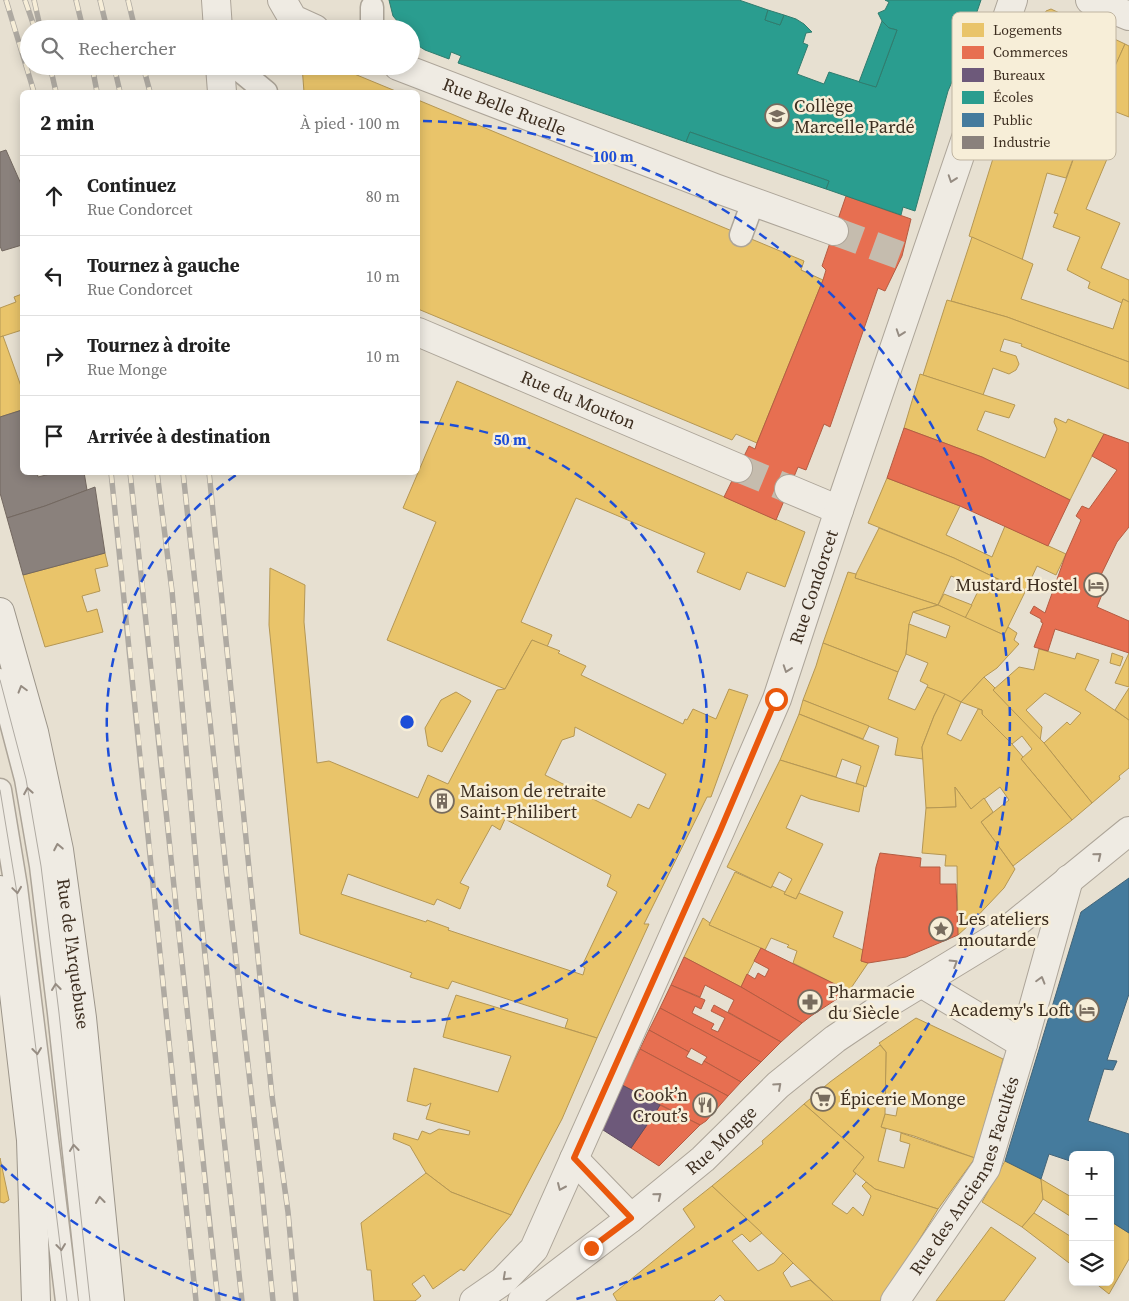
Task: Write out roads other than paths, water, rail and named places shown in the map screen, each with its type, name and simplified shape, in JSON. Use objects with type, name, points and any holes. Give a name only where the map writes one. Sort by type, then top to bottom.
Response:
[{"type":"street","points":[[216,0],[217,20]]},
{"type":"street","points":[[282,0],[294,18],[298,20]]},
{"type":"street","name":"Rue Condorcet","points":[[1008,12],[1013,0]]},
{"type":"street","points":[[1090,0],[1129,16]]},
{"type":"street","name":"Rue Belle Ruelle","points":[[420,74],[753,202],[834,231]]},
{"type":"street","points":[[221,75],[222,90]]},
{"type":"street","name":"Rue Condorcet","points":[[534,1249],[716,840],[776,699],[839,510],[913,260],[952,159]]},
{"type":"street","name":"Rue du Mouton","points":[[420,333],[738,468]]},
{"type":"street","points":[[789,489],[839,510]]},
{"type":"street","name":"Rue de l'Arquebuse","points":[[0,612],[34,732],[59,850],[82,1018],[110,1301]]},
{"type":"street","name":"Rue Monge","points":[[522,1301],[556,1290],[631,1218],[703,1159],[778,1085],[835,1039],[1004,932],[1129,831]]},
{"type":"street","points":[[921,983],[1024,1044],[1070,879]]},
{"type":"street","points":[[0,890],[32,1140],[36,1301]]},
{"type":"street","name":"Rue des Anciennes Facultés","points":[[895,1301],[986,1168],[1024,1044]]},
{"type":"street","points":[[574,1158],[631,1218]]},
{"type":"street","points":[[474,1301],[503,1281],[534,1249],[556,1290]]},
{"type":"lane","points":[[245,75],[264,90]]},
{"type":"lane","points":[[741,235],[753,202]]},
{"type":"lane","name":"Rue de l'Arquebuse","points":[[0,680],[26,779],[41,866],[90,1301]]},
{"type":"lane","points":[[0,790],[16,887],[67,1301]]},
{"type":"tunnel","points":[[834,231],[902,256]]},
{"type":"tunnel","points":[[738,468],[789,489]]},
{"type":"tram line","points":[[0,680],[26,779],[41,866],[90,1301]]},
{"type":"tram line","points":[[0,790],[16,887],[67,1301]]},
{"type":"railway","points":[[6,0],[20,46]]},
{"type":"railway","points":[[25,0],[32,20]]},
{"type":"railway","points":[[34,0],[39,20]]},
{"type":"railway","points":[[76,0],[81,20]]},
{"type":"railway","points":[[100,0],[105,20]]},
{"type":"railway","points":[[128,0],[133,20]]},
{"type":"railway","points":[[29,75],[33,90]]},
{"type":"railway","points":[[52,75],[56,90]]},
{"type":"railway","points":[[94,75],[97,90]]},
{"type":"railway","points":[[116,75],[120,90]]},
{"type":"railway","points":[[145,75],[149,90]]},
{"type":"railway","points":[[111,475],[196,1301]]},
{"type":"railway","points":[[130,475],[218,1301]]},
{"type":"railway","points":[[157,475],[172,591],[199,896],[242,1301]]},
{"type":"railway","points":[[183,475],[273,1301]]},
{"type":"railway","points":[[209,475],[272,1096],[288,1212],[296,1301]]},
{"type":"place","name":"Collège Marcelle Pardé","points":[[777,116]]},
{"type":"place","name":"Mustard Hostel","points":[[1096,585]]},
{"type":"place","name":"Maison de retraite Saint-Philibert","points":[[442,801]]},
{"type":"place","name":"Les ateliers moutarde","points":[[941,929]]},
{"type":"place","name":"Pharmacie du Siècle","points":[[810,1002]]},
{"type":"place","name":"Academy's Loft","points":[[1087,1010]]},
{"type":"place","name":"Épicerie Monge","points":[[823,1099]]},
{"type":"place","name":"Cook’n Crout’s","points":[[705,1105]]}]
